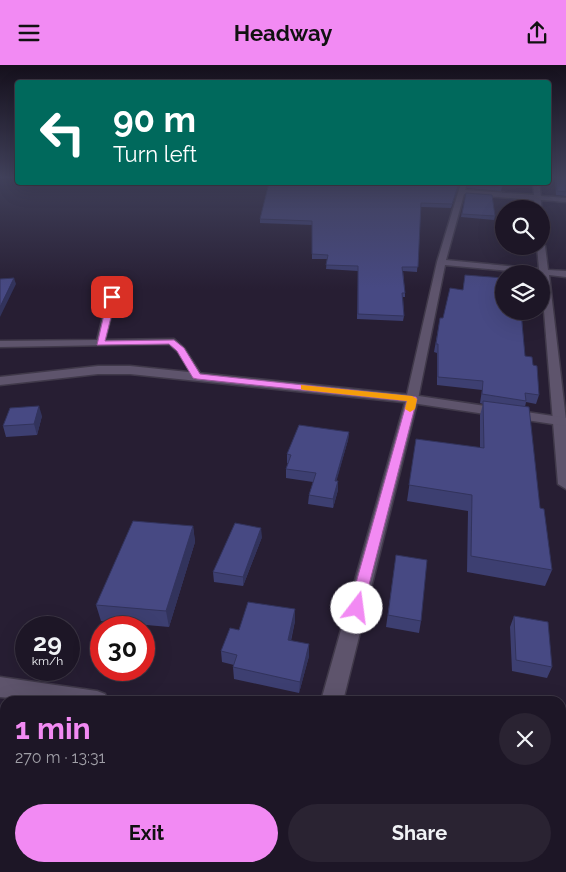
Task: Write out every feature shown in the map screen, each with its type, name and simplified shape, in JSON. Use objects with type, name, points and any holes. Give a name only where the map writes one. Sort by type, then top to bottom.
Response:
[{"type":"street","points":[[333,696],[412,399],[441,262],[456,214]]},
{"type":"street","points":[[441,262],[495,267]]},
{"type":"street","points":[[550,273],[566,274]]},
{"type":"street","points":[[549,320],[563,422],[566,484]]},
{"type":"street","points":[[0,381],[98,370],[130,370],[412,399],[563,422]]},
{"type":"street","points":[[0,687],[70,696]]},
{"type":"lane","points":[[100,343],[116,281]]},
{"type":"lane","points":[[0,344],[171,341],[181,350],[197,376]]},
{"type":"building","points":[[261,214],[421,214],[418,267],[402,267],[405,293],[402,293],[404,316],[358,314],[358,266],[326,265],[328,255],[312,254],[312,221],[260,219]]},
{"type":"building","points":[[462,214],[495,214],[495,216]]},
{"type":"building","points":[[465,275],[495,277],[495,320],[522,320],[525,356],[532,357],[533,365],[537,366],[539,395],[525,393],[526,401],[482,394],[483,381],[438,377],[438,344],[436,344],[440,318],[443,318],[450,288],[463,290]]},
{"type":"building","points":[[14,278],[0,307],[0,279]]},
{"type":"building","points":[[483,401],[529,407],[540,508],[544,509],[552,570],[471,556],[472,495],[409,485],[416,439],[484,448]]},
{"type":"building","points":[[39,406],[34,424],[3,426],[10,408]]},
{"type":"building","points":[[299,425],[349,432],[335,481],[338,481],[333,499],[309,495],[316,473],[286,469],[291,455],[287,454]]},
{"type":"building","points":[[133,521],[193,526],[166,611],[96,605]]},
{"type":"building","points":[[235,523],[261,528],[243,577],[213,572]]},
{"type":"building","points":[[396,555],[427,560],[421,621],[388,615]]},
{"type":"building","points":[[248,602],[295,609],[288,640],[309,644],[300,682],[233,667],[237,655],[221,651],[230,628],[239,630]]},
{"type":"building","points":[[514,616],[548,622],[552,667],[516,660]]},
{"type":"slow traffic","points":[[304,387],[412,399],[410,409]]},
{"type":"route","points":[[112,297],[100,343],[171,341],[181,350],[187,363],[197,376],[412,399],[357,608]]}]
